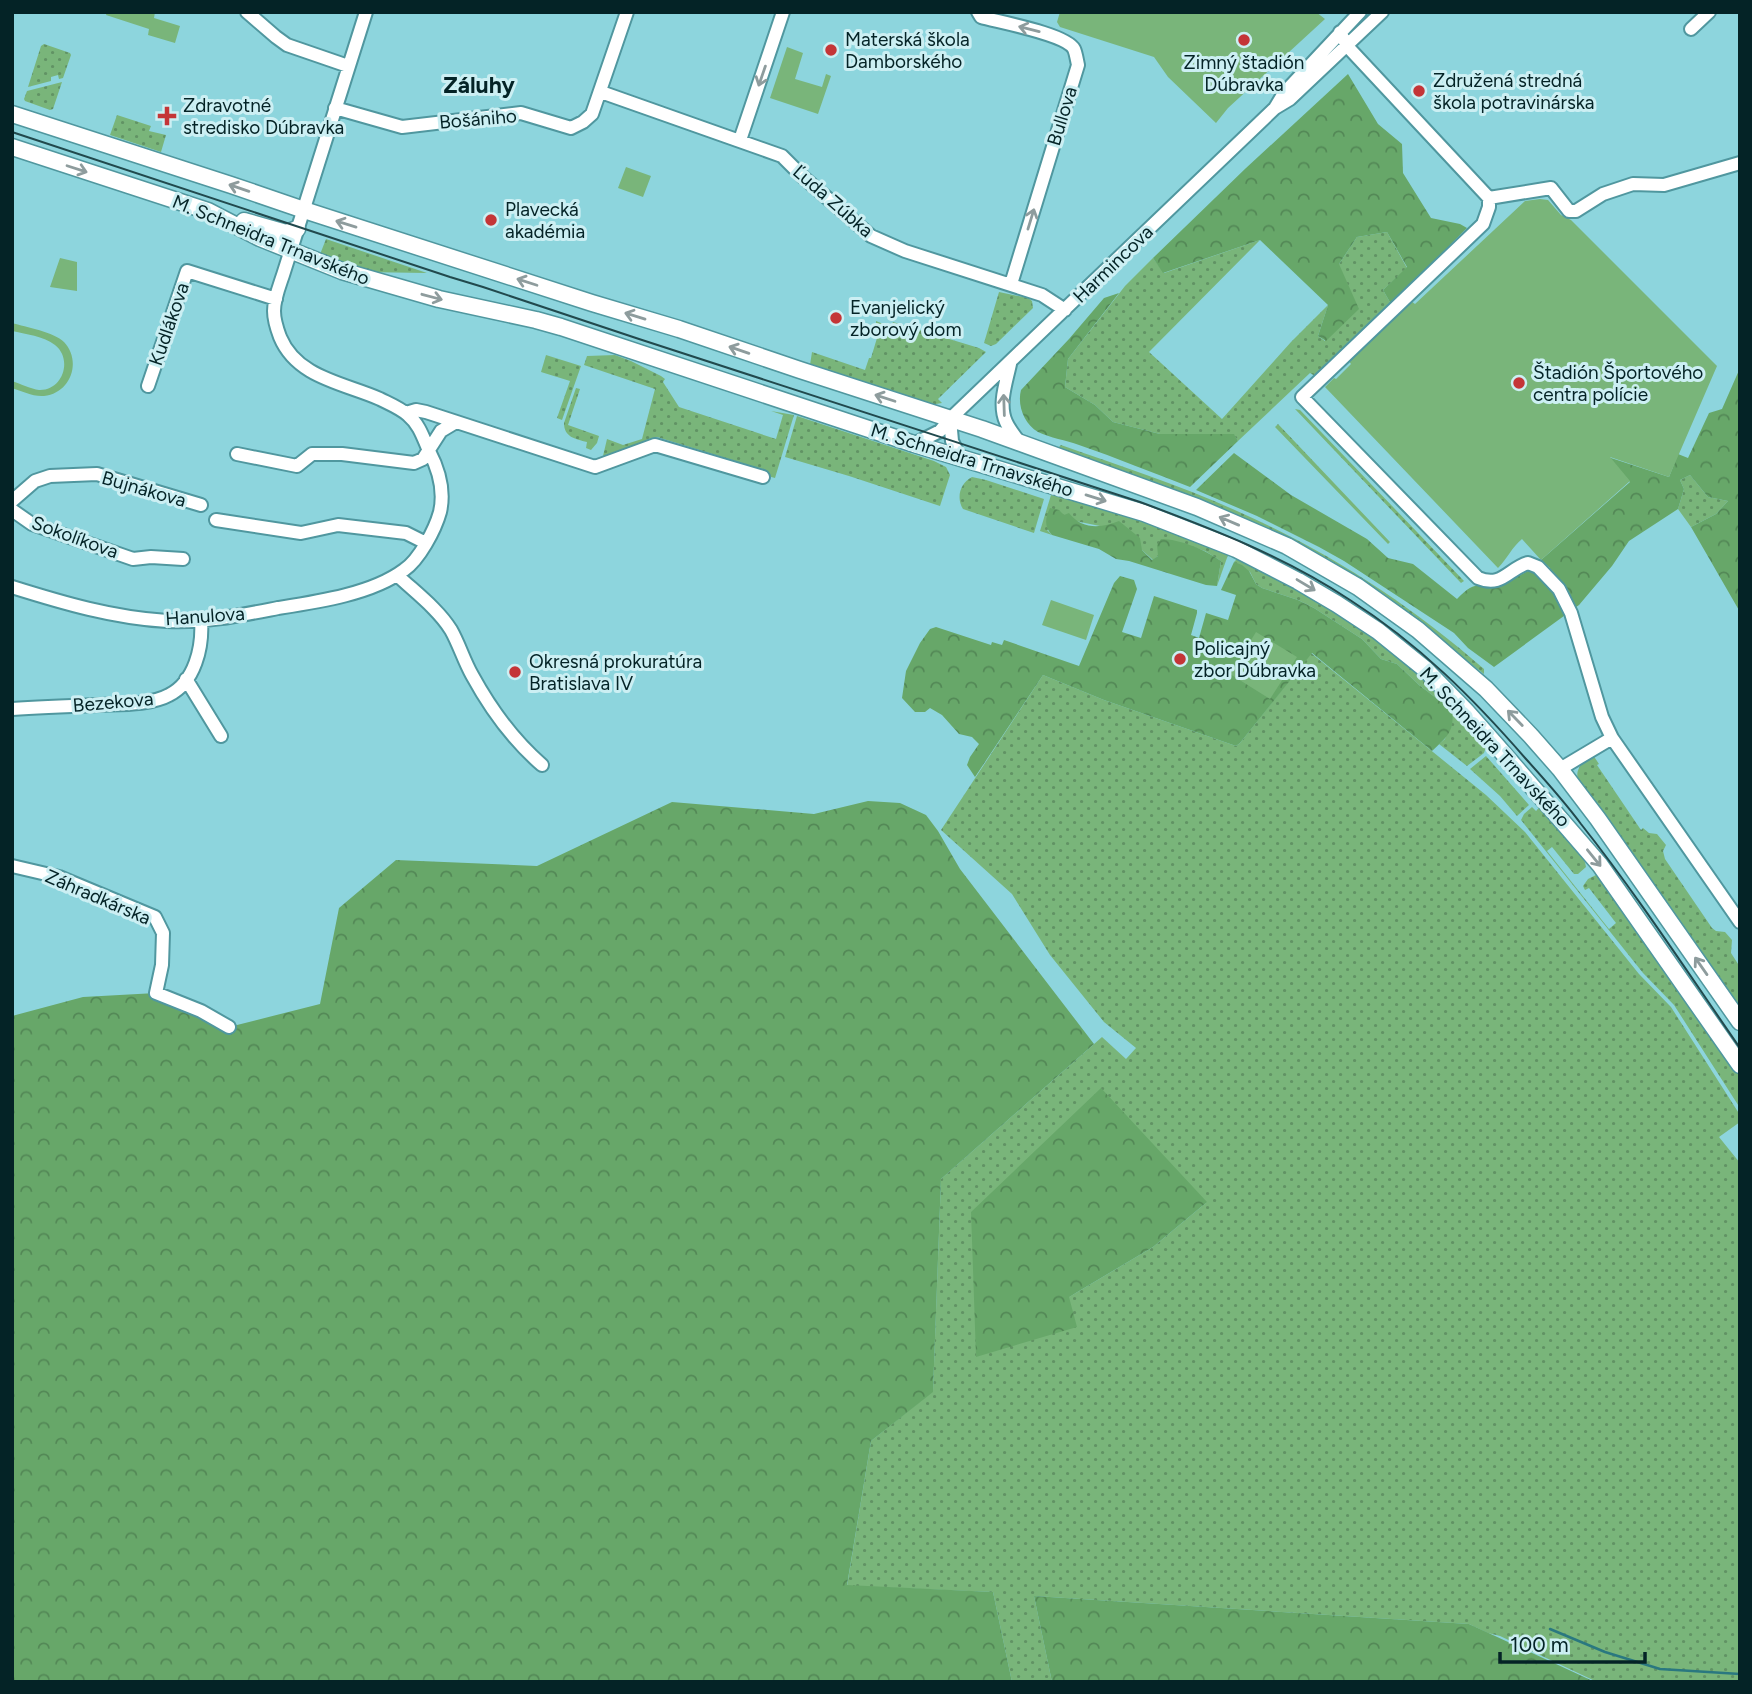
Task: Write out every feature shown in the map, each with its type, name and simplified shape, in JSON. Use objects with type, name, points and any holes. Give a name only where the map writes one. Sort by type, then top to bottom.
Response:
[{"type":"main road","name":"M. Schneidra Trnavského","points":[[12,114],[679,329],[1019,442],[1197,507],[1286,546],[1349,582],[1402,618],[1442,649],[1510,713],[1560,769],[1598,819],[1740,1022]]},
{"type":"main road","name":"M. Schneidra Trnavského","points":[[12,147],[208,211],[291,251],[366,279],[561,327],[914,444],[1109,501],[1186,528],[1298,580],[1391,641],[1425,669],[1466,711],[1581,841],[1615,885],[1740,1065]]},
{"type":"main road","points":[[208,211],[286,233],[297,229]]},
{"type":"street","points":[[247,12],[287,45],[348,66]]},
{"type":"street","name":"Hanulova","points":[[12,587],[103,613],[169,621],[243,616],[371,588],[411,565],[426,543],[440,511],[441,495],[439,472],[421,431],[406,413],[363,391],[323,378],[302,366],[285,347],[274,316],[276,299],[297,229],[366,12]]},
{"type":"street","points":[[601,92],[627,12]]},
{"type":"street","points":[[740,140],[783,12]]},
{"type":"street","name":"Bullova","points":[[978,12],[981,18],[1065,40],[1074,49],[1077,65],[1012,284]]},
{"type":"street","name":"Harmincova","points":[[1275,108],[1284,93],[1360,12]]},
{"type":"street","name":"Harmincova","points":[[914,444],[940,431],[1275,108],[1290,99],[1382,12]]},
{"type":"street","points":[[1691,29],[1709,12]]},
{"type":"street","points":[[1340,32],[1347,46],[1489,198],[1489,207],[1483,224],[1301,397],[1478,578],[1496,581],[1503,579],[1528,563],[1538,567],[1559,589],[1571,613],[1602,717],[1612,738],[1740,922]]},
{"type":"street","name":"Bošániho","points":[[335,108],[402,127],[521,113],[571,128],[592,114],[601,92]]},
{"type":"street","name":"Ľuda Zúbka","points":[[601,92],[782,156],[871,236],[905,251],[1042,295],[1065,310]]},
{"type":"street","points":[[1489,198],[1551,188],[1569,211],[1576,211],[1603,194],[1633,184],[1664,185],[1740,163]]},
{"type":"street","name":"Kudlákova","points":[[148,386],[187,271],[276,299]]},
{"type":"street","points":[[1010,364],[1003,395],[1003,413],[1007,425],[1019,442]]},
{"type":"street","name":"Hanulova","points":[[406,413],[416,410],[426,412],[596,467],[655,445],[763,477]]},
{"type":"street","points":[[950,419],[952,441],[960,458]]},
{"type":"street","points":[[237,454],[297,466],[312,454],[342,454],[414,463],[422,459],[441,431],[456,422]]},
{"type":"street","name":"Bujnákova","points":[[12,501],[35,481],[50,475],[97,474],[201,505]]},
{"type":"street","name":"Sokolíkova","points":[[12,510],[32,524],[133,559],[183,559]]},
{"type":"street","points":[[216,520],[301,533],[338,525],[405,533],[426,543]]},
{"type":"street","points":[[397,575],[451,631],[483,693],[513,737],[542,765]]},
{"type":"street","points":[[201,620],[198,654],[186,679],[221,736]]},
{"type":"street","name":"Bezekova","points":[[12,709],[146,701],[169,695],[186,679]]},
{"type":"street","points":[[1560,769],[1612,738]]},
{"type":"street","name":"Záhradkárska","points":[[12,866],[59,877],[155,917],[163,933],[162,965],[156,993],[201,1011],[229,1027]]},
{"type":"green space","points":[[107,12],[155,12],[154,18],[180,26],[175,43],[148,35],[149,29],[106,15]]},
{"type":"green space","points":[[1060,12],[1316,12],[1325,19],[1228,108],[1216,123],[1168,77],[1154,57],[1060,27],[1057,22]]},
{"type":"green space","points":[[44,44],[70,53],[63,78],[59,79],[58,75],[51,77],[51,81],[28,87],[41,46]]},
{"type":"green space","points":[[787,47],[803,53],[795,79],[822,87],[826,74],[831,76],[818,114],[770,98]]},
{"type":"green space","points":[[1348,74],[1378,124],[1402,144],[1403,173],[1431,218],[1467,228],[1391,304],[1383,290],[1407,267],[1387,232],[1357,237],[1339,264],[1359,309],[1326,341],[1318,336],[1328,305],[1260,240],[1163,273],[1153,258]]},
{"type":"green space","points":[[62,82],[53,109],[24,99],[27,91]]},
{"type":"green space","points":[[117,115],[151,126],[149,131],[166,135],[161,152],[110,135]]},
{"type":"green space","points":[[626,167],[651,176],[643,197],[618,188]]},
{"type":"green space","name":"Štadión Športového centra polície","points":[[1548,200],[1561,215],[1571,220],[1717,366],[1669,477],[1610,457],[1630,481],[1541,560],[1522,539],[1498,568],[1325,387],[1351,364],[1349,361],[1411,301],[1415,304],[1525,201]]},
{"type":"green space","points":[[1387,232],[1407,268],[1383,290],[1391,304],[1315,376],[1310,373],[1238,441],[1234,435],[1160,434],[1113,422],[1095,405],[1065,387],[1068,359],[1125,286],[1153,258],[1164,273],[1260,240],[1149,352],[1222,419],[1328,305],[1318,336],[1325,341],[1339,264],[1357,237]]},
{"type":"green space","points":[[326,239],[427,273],[362,272],[319,257]]},
{"type":"green space","points":[[60,258],[77,262],[77,291],[50,287]]},
{"type":"green space","points":[[999,292],[1028,298],[1032,301],[1033,308],[991,346],[984,343]]},
{"type":"green space","points":[[1119,293],[1068,359],[1065,387],[1095,405],[1113,422],[1160,434],[1234,434],[1238,441],[1190,487],[1038,432],[1023,414],[1021,390],[1104,298]]},
{"type":"green space","points":[[876,321],[891,327],[893,322],[986,352],[938,399],[942,403],[930,405],[810,365],[812,352],[865,370],[877,338],[875,337],[879,325]]},
{"type":"green space","points":[[12,323],[47,333],[64,342],[72,358],[73,367],[67,383],[61,389],[53,394],[40,396],[12,388],[12,381],[39,390],[47,389],[59,380],[64,366],[60,351],[55,345],[40,337],[12,331]]},
{"type":"green space","points":[[546,355],[581,366],[562,420],[557,418],[570,381],[541,372]]},
{"type":"green space","points":[[615,355],[665,379],[663,382],[679,407],[776,439],[783,415],[771,411],[794,415],[775,478],[746,470],[745,464],[657,437],[603,456],[607,439],[623,445],[642,439],[655,389],[584,365],[587,356]]},
{"type":"green space","points":[[1740,368],[1740,612],[1691,527],[1716,514],[1728,501],[1708,497],[1690,475],[1680,480],[1684,489],[1678,509],[1629,541],[1579,605],[1494,667],[1468,648],[1454,633],[1344,561],[1257,516],[1196,490],[1234,453],[1291,495],[1367,539],[1388,558],[1413,564],[1457,599],[1476,586],[1503,584],[1528,571],[1543,576],[1550,568],[1541,560],[1630,482],[1608,457],[1669,477],[1678,454],[1688,458],[1709,413],[1722,409]]},
{"type":"green space","points":[[576,388],[580,389],[568,425],[599,436],[591,450],[586,448],[587,442],[571,437],[564,428]]},
{"type":"green space","points":[[1295,409],[1300,410],[1464,581],[1461,583]]},
{"type":"green space","points":[[797,416],[946,467],[950,475],[940,506],[785,457]]},
{"type":"green space","points":[[1278,424],[1390,542],[1388,544],[1275,427]]},
{"type":"green space","points":[[1061,445],[1194,493],[1303,543],[1366,580],[1427,622],[1484,669],[1484,674],[1393,603],[1200,500],[1060,449]]},
{"type":"green space","points":[[1690,475],[1708,497],[1728,501],[1716,514],[1691,527],[1678,509],[1684,489],[1680,480]]},
{"type":"green space","points":[[972,477],[1044,499],[1034,533],[963,509],[960,491]]},
{"type":"green space","points":[[1051,495],[1141,520],[1228,555],[1217,586],[1221,561],[1190,546],[1153,560],[1105,527],[1075,521],[1047,530],[1052,535],[1040,531]]},
{"type":"green space","points":[[1050,508],[1059,510],[1064,515],[1069,513],[1086,525],[1099,526],[1119,521],[1140,538],[1142,550],[1152,560],[1158,556],[1157,545],[1161,539],[1200,549],[1221,561],[1217,586],[1116,559],[1099,549],[1052,535],[1046,522]]},
{"type":"green space","points":[[1238,558],[1308,594],[1374,637],[1405,661],[1461,716],[1486,747],[1484,753],[1467,766],[1439,744],[1445,739],[1452,710],[1397,664],[1381,659],[1362,639],[1314,608],[1256,584],[1250,572],[1234,562]]},
{"type":"green space","points":[[1234,562],[1249,571],[1256,584],[1262,588],[1314,608],[1362,639],[1381,659],[1397,664],[1452,710],[1451,729],[1446,737],[1432,751],[1312,653],[1236,746],[1104,700],[1043,675],[975,777],[967,765],[979,744],[972,737],[959,734],[942,715],[930,708],[925,712],[915,712],[902,698],[906,671],[920,643],[930,629],[936,627],[991,645],[992,642],[1002,645],[1004,640],[1079,666],[1114,583],[1120,576],[1134,580],[1137,589],[1122,632],[1141,638],[1154,596],[1197,610],[1191,635],[1199,638],[1206,613],[1228,620],[1236,595],[1221,590]]},
{"type":"green space","points":[[1051,600],[1094,615],[1086,640],[1042,625]]},
{"type":"green space","points":[[1256,632],[1297,657],[1270,699],[1230,674]]},
{"type":"green space","points":[[1311,653],[1486,795],[1525,832],[1639,974],[1671,1007],[1740,1115],[1740,1122],[1719,1137],[1740,1163],[1740,1682],[1597,1682],[1469,1624],[1034,1596],[1052,1682],[1012,1682],[993,1592],[847,1586],[871,1441],[933,1391],[941,1179],[1102,1037],[1126,1059],[1136,1048],[1104,1022],[1050,955],[1012,894],[941,830],[1043,675],[1104,700],[1236,746]],"holes":[[[1207,1202],[1153,1247],[1069,1297]]]},
{"type":"green space","points":[[1593,755],[1641,830],[1643,828],[1649,833],[1657,834],[1666,845],[1663,851],[1665,859],[1712,928],[1725,932],[1732,940],[1731,953],[1740,967],[1740,1011],[1579,782],[1578,769]]},
{"type":"green space","points":[[1486,756],[1529,805],[1517,816],[1500,796],[1470,769]]},
{"type":"green space","points":[[868,801],[900,803],[926,815],[960,869],[1094,1044],[941,1179],[933,1392],[871,1441],[847,1585],[993,1592],[1012,1682],[12,1682],[12,1016],[83,997],[156,993],[229,1027],[320,1004],[339,908],[396,860],[537,866],[672,802],[814,814]]},
{"type":"green space","points":[[1532,807],[1536,811],[1539,808],[1567,836],[1580,852],[1586,867],[1574,874],[1552,847],[1547,851],[1609,929],[1616,923],[1589,888],[1585,890],[1583,886],[1588,879],[1596,875],[1607,884],[1740,1076],[1740,1108],[1674,1005],[1643,973],[1521,820]]},
{"type":"green space","points":[[1101,1088],[1207,1202],[1153,1247],[1069,1297],[1077,1327],[976,1357],[971,1212]]},
{"type":"green space","points":[[1034,1596],[1469,1624],[1595,1682],[1052,1682]]},
{"type":"waterway","points":[[1550,1629],[1605,1652],[1660,1669],[1740,1674]]},
{"type":"tram line","points":[[12,132],[1140,502],[1221,534],[1300,570],[1350,600],[1399,635],[1444,673],[1506,736],[1602,851],[1740,1048]]},
{"type":"place","name":"Zimný štadión Dúbravka","points":[[1244,40]]},
{"type":"place","name":"Materská škola Damborského","points":[[831,50]]},
{"type":"place","name":"Združená stredná škola potravinárska","points":[[1419,91]]},
{"type":"place","name":"Zdravotné stredisko Dúbravka","points":[[167,116]]},
{"type":"place","name":"Plavecká akadémia","points":[[491,220]]},
{"type":"place","name":"Evanjelický zborový dom","points":[[836,318]]},
{"type":"place","name":"Štadión Športového centra polície","points":[[1519,383]]},
{"type":"place","name":"Policajný zbor Dúbravka","points":[[1180,659]]},
{"type":"place","name":"Okresná prokuratúra Bratislava IV","points":[[515,672]]},
{"type":"district","name":"Záluhy","points":[[479,85]]}]
